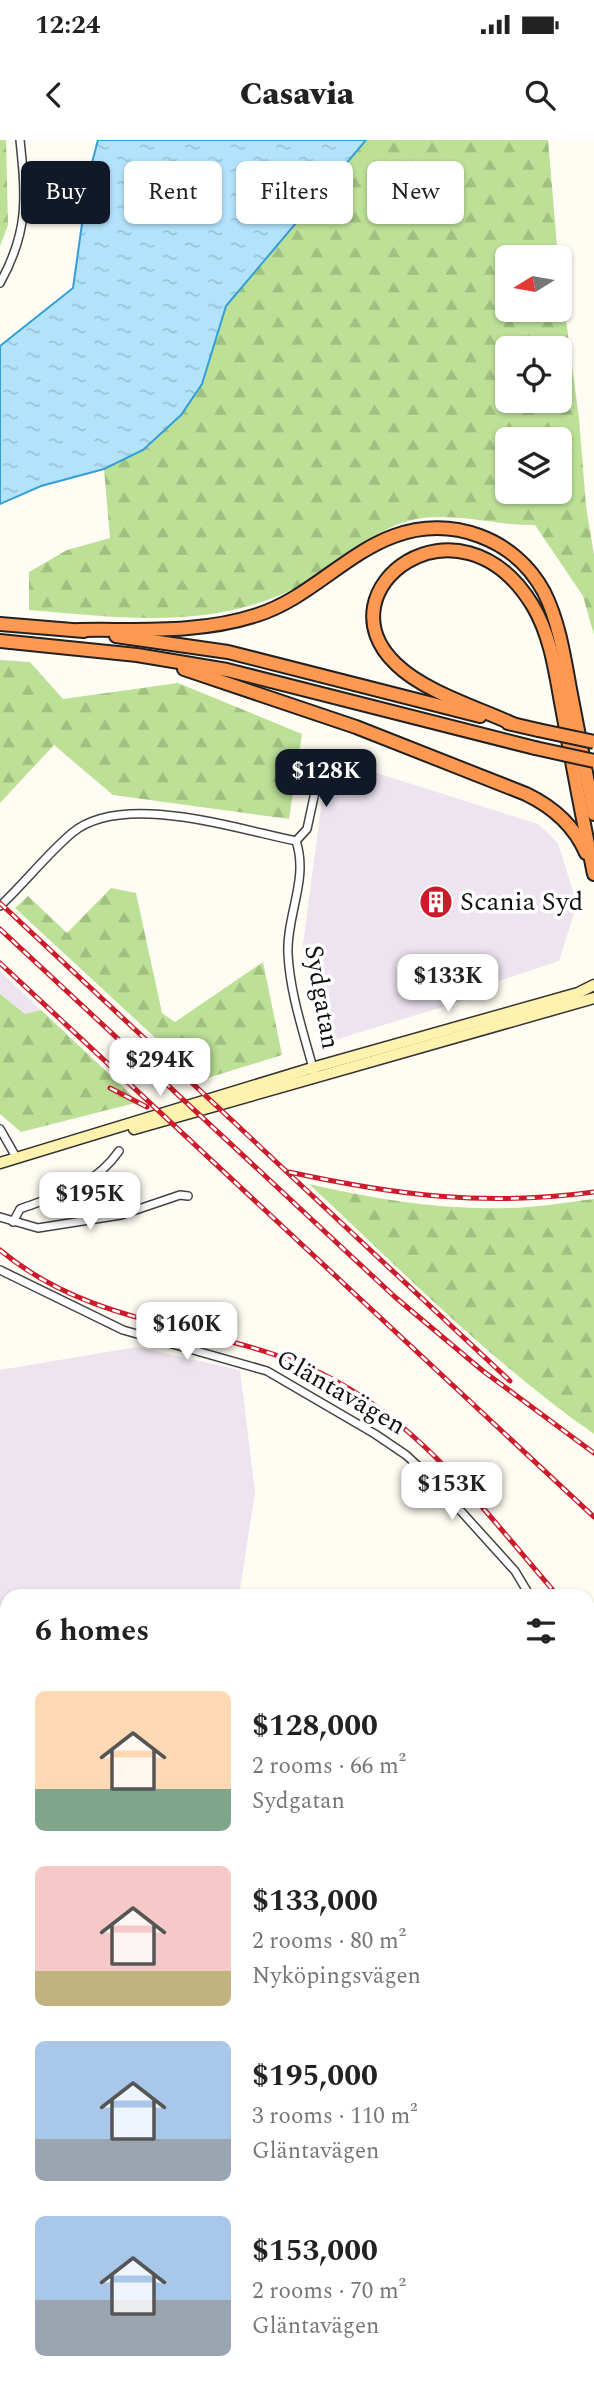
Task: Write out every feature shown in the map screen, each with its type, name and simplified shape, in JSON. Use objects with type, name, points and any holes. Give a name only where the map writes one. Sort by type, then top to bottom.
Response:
[{"type":"highway","points":[[78,630],[195,628],[241,620],[302,595],[392,537],[425,528],[475,533],[506,549],[520,561],[532,574],[551,608],[562,649],[594,814]]},
{"type":"highway","points":[[513,724],[420,681],[395,664],[386,653],[376,627],[377,597],[393,571],[405,561],[432,551],[459,551],[472,555],[500,569],[513,580],[535,610],[554,667],[593,871]]},
{"type":"highway","points":[[0,624],[78,630],[228,652],[594,742]]},
{"type":"highway","points":[[0,641],[137,655],[227,670],[594,761]]},
{"type":"highway","points":[[137,655],[356,727],[541,801],[555,811],[575,833],[593,871]]},
{"type":"main road","points":[[0,1163],[578,993],[594,985]]},
{"type":"main road","points":[[314,1072],[594,998]]},
{"type":"street","points":[[0,283],[16,254],[26,200],[20,140]]},
{"type":"street","points":[[0,906],[73,833],[105,816],[124,813],[160,815],[296,841],[307,829],[320,769],[325,762],[336,756]]},
{"type":"street","name":"Sydgatan","points":[[296,841],[302,859],[288,953],[296,1002],[314,1072]]},
{"type":"street","points":[[0,1129],[16,1157]]},
{"type":"street","points":[[13,1222],[20,1209],[88,1183],[108,1168],[119,1151]]},
{"type":"street","points":[[0,1217],[38,1228],[121,1215],[180,1195],[188,1196]]},
{"type":"street","name":"Gläntavägen","points":[[0,1269],[123,1330],[267,1371],[375,1434],[407,1455],[430,1476],[515,1571],[526,1589]]},
{"type":"shaded area","points":[[361,768],[538,824],[558,843],[577,904],[559,961],[499,981],[488,993],[328,1042],[302,952],[323,792],[347,796]]},
{"type":"shaded area","points":[[0,971],[41,1010],[25,1014],[0,994]]},
{"type":"shaded area","points":[[137,1347],[240,1370],[255,1492],[240,1589],[0,1589],[0,1370]]},
{"type":"green space","points":[[0,140],[6,140],[8,225],[0,246]]},
{"type":"green space","points":[[366,140],[548,140],[557,245],[495,245],[495,322],[566,322],[568,336],[495,336],[495,413],[572,413],[572,366],[586,506],[594,555],[594,635],[583,596],[535,525],[440,517],[408,521],[394,526],[309,581],[275,597],[241,608],[172,618],[29,610],[29,572],[67,550],[110,538],[104,469],[144,450],[202,384],[226,306],[295,224],[353,224],[353,161],[348,161]]},
{"type":"green space","points":[[0,660],[30,662],[63,699],[178,683],[302,734],[289,819],[113,795],[54,745],[0,803]]},
{"type":"green space","points":[[111,888],[136,893],[162,1013],[175,1022],[263,962],[282,1055],[201,1080],[15,908],[28,896],[67,933]]},
{"type":"green space","points":[[0,994],[25,1014],[41,1010],[139,1102],[21,1132],[0,1114]]},
{"type":"green space","points":[[309,1184],[382,1199],[458,1207],[519,1208],[594,1199],[594,1434],[483,1346]]},
{"type":"water","points":[[98,140],[366,140],[348,161],[236,161],[236,224],[295,224],[226,306],[202,384],[181,415],[143,450],[104,469],[41,486],[0,504],[0,346],[73,288],[82,224],[110,224],[110,161],[92,161]]},
{"type":"railway","points":[[0,903],[510,1381]]},
{"type":"railway","points":[[0,929],[395,1297],[483,1371],[594,1453]]},
{"type":"railway","points":[[0,963],[594,1517]]},
{"type":"railway","points":[[110,1088],[147,1107]]},
{"type":"railway","points":[[289,1172],[366,1187],[440,1196],[515,1198],[594,1192]]},
{"type":"railway","points":[[0,1250],[35,1275],[71,1294],[109,1309],[266,1352],[305,1366],[344,1385],[380,1409],[444,1466],[552,1589]]},
{"type":"place","name":"Scania Syd","points":[[436,902]]}]
